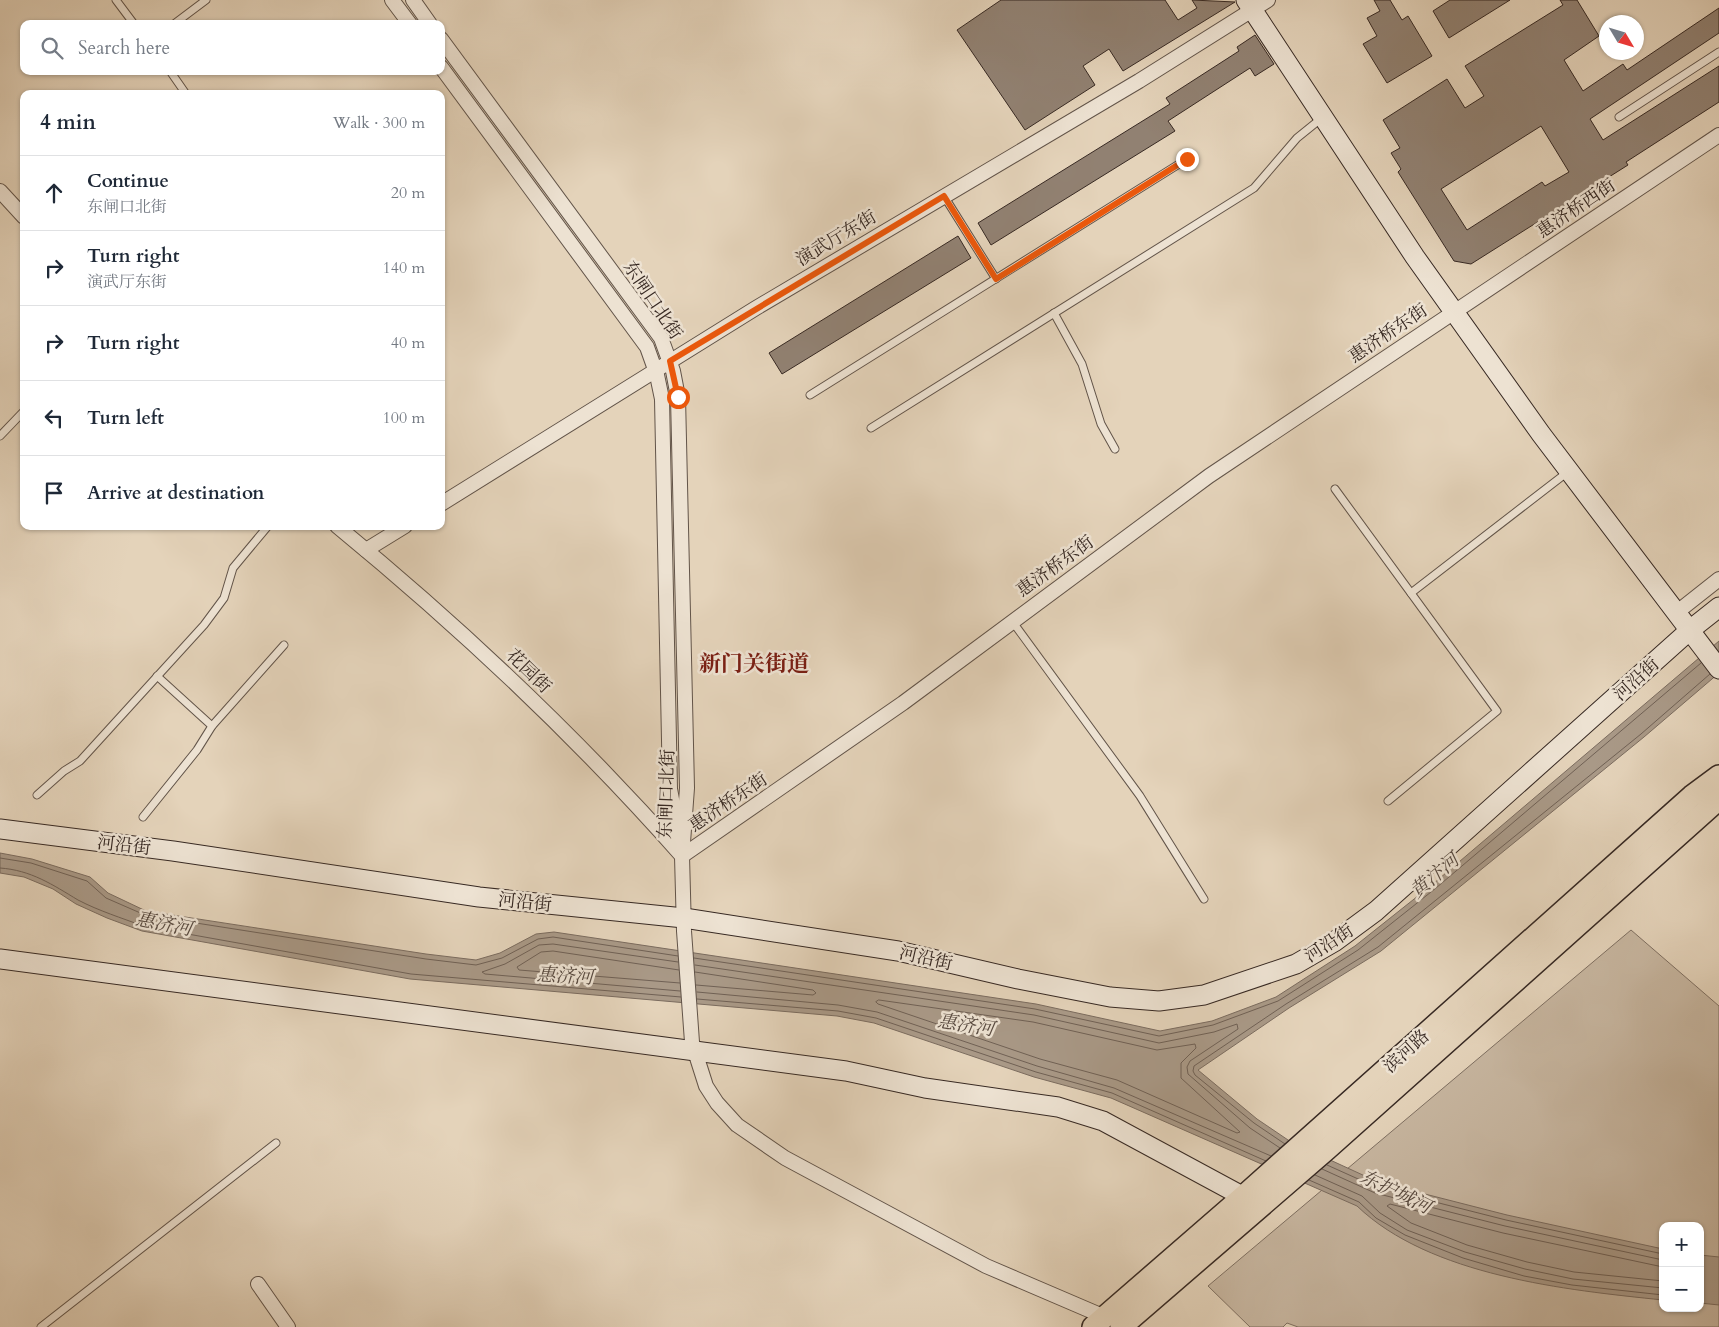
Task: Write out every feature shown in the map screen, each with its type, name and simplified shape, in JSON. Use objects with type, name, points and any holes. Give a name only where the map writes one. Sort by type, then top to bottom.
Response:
[{"type":"main road","name":"滨河路","points":[[1273,1183],[1308,1138],[1692,796],[1719,776]]},
{"type":"main road","name":"滨河路","points":[[1115,1324],[1273,1183],[1327,1149],[1719,799]]},
{"type":"street","points":[[392,0],[407,20]]},
{"type":"street","points":[[412,0],[427,20]]},
{"type":"street","points":[[1256,3],[1323,116],[1415,257],[1569,471],[1719,669]]},
{"type":"street","name":"演武厅东街","points":[[445,502],[670,361],[944,196],[1140,81],[1256,3]]},
{"type":"street","name":"东闸口北街","points":[[445,44],[660,338],[670,361],[678,397],[684,626],[687,788],[682,856]]},
{"type":"street","name":"东闸口北街","points":[[445,72],[647,347],[656,370],[662,399],[670,789],[682,856]]},
{"type":"street","name":"惠济桥西街","points":[[1454,311],[1719,135]]},
{"type":"street","points":[[0,191],[20,213]]},
{"type":"street","name":"惠济桥东街","points":[[682,856],[903,703],[1209,476],[1454,311]]},
{"type":"street","name":"花园街","points":[[342,530],[525,692],[634,801],[682,856]]},
{"type":"street","points":[[366,550],[398,530]]},
{"type":"street","points":[[1676,613],[1719,579]]},
{"type":"street","name":"河沿街","points":[[0,829],[173,851],[479,897],[684,925],[898,951],[1018,979],[1110,996],[1159,1001],[1204,995],[1296,964],[1334,942],[1376,912],[1694,636],[1719,607]]},
{"type":"street","points":[[682,856],[689,1019],[695,1051],[706,1086],[726,1114],[750,1135],[785,1158],[986,1266],[1115,1324]]},
{"type":"street","points":[[0,960],[846,1071],[926,1088],[1058,1107],[1103,1121],[1252,1201]]},
{"type":"street","points":[[258,1284],[288,1327]]},
{"type":"lane","points":[[116,0],[131,20]]},
{"type":"lane","points":[[179,20],[206,0]]},
{"type":"lane","points":[[1619,117],[1719,52]]},
{"type":"lane","points":[[173,75],[183,90]]},
{"type":"lane","points":[[871,428],[1254,188],[1297,138],[1323,116]]},
{"type":"lane","points":[[810,395],[1187,159]]},
{"type":"lane","points":[[944,196],[996,279]]},
{"type":"lane","points":[[1054,313],[1082,364],[1101,424],[1116,449]]},
{"type":"lane","points":[[0,436],[20,415]]},
{"type":"lane","points":[[1411,593],[1569,471]]},
{"type":"lane","points":[[1335,488],[1497,711],[1388,801]]},
{"type":"lane","points":[[37,795],[64,771],[80,761],[219,606],[224,598],[233,568],[265,530]]},
{"type":"lane","points":[[1012,621],[1140,796],[1204,899]]},
{"type":"lane","points":[[143,817],[197,750],[212,726],[284,645]]},
{"type":"lane","points":[[157,676],[212,726]]},
{"type":"lane","points":[[41,1327],[276,1143]]},
{"type":"shaded area","points":[[1631,930],[1719,1006],[1719,1327],[1298,1327],[1287,1323],[1283,1327],[1250,1327],[1208,1286]]},
{"type":"water","points":[[1719,641],[1719,673],[1644,737],[1381,951],[1289,1008],[1198,1070],[1257,1119],[1291,1142],[1378,1182],[1507,1215],[1659,1248],[1659,1300],[1543,1284],[1501,1276],[1460,1264],[1422,1249],[1387,1230],[1357,1206],[1111,1098],[1034,1077],[874,1023],[837,1016],[410,979],[142,931],[76,904],[53,889],[24,877],[0,873],[0,853],[32,859],[90,877],[108,893],[146,911],[426,954],[476,960],[500,953],[536,934],[554,932],[1036,1004],[1160,1031],[1212,1021],[1276,997],[1355,946],[1433,884]]},
{"type":"water","points":[[1704,1255],[1719,1257],[1719,1305],[1704,1303]]},
{"type":"building","points":[[1001,0],[1165,0],[1178,20],[1197,8],[1192,0],[1235,2],[1123,71],[1109,49],[1083,66],[1095,85],[1025,130],[957,30]]},
{"type":"building","points":[[1374,0],[1390,0],[1402,20],[1408,16],[1432,56],[1387,83],[1363,44],[1377,36],[1367,18],[1380,11]]},
{"type":"building","points":[[1450,0],[1510,0],[1449,38],[1433,11]]},
{"type":"building","points":[[1560,0],[1577,0],[1599,36],[1564,60],[1583,91],[1623,64],[1627,70],[1644,60],[1719,8],[1719,33],[1590,119],[1603,140],[1719,66],[1719,102],[1626,162],[1628,165],[1471,264],[1454,261],[1398,172],[1401,169],[1391,153],[1400,148],[1383,120],[1447,79],[1465,108],[1484,96],[1465,66],[1563,5]],"holes":[[[1541,126],[1569,172],[1545,186],[1542,182],[1467,230],[1441,189]]]},
{"type":"building","points":[[1255,35],[1274,64],[1255,76],[1250,68],[1168,121],[1175,131],[991,245],[978,223],[1170,104],[1166,98],[1239,51],[1237,47]]},
{"type":"building","points":[[958,236],[971,258],[782,374],[769,353]]},
{"type":"district","name":"新门关街道","points":[[754,663]]},
{"type":"route","points":[[678,397],[670,361],[944,196],[996,279],[1187,159]]},
{"type":"water label","name":"黄汴河","points":[[1434,875]]},
{"type":"water label","name":"惠济河","points":[[164,923]]},
{"type":"water label","name":"惠济河","points":[[565,975]]},
{"type":"water label","name":"惠济河","points":[[966,1024]]},
{"type":"water label","name":"东护城河","points":[[1396,1191]]}]
